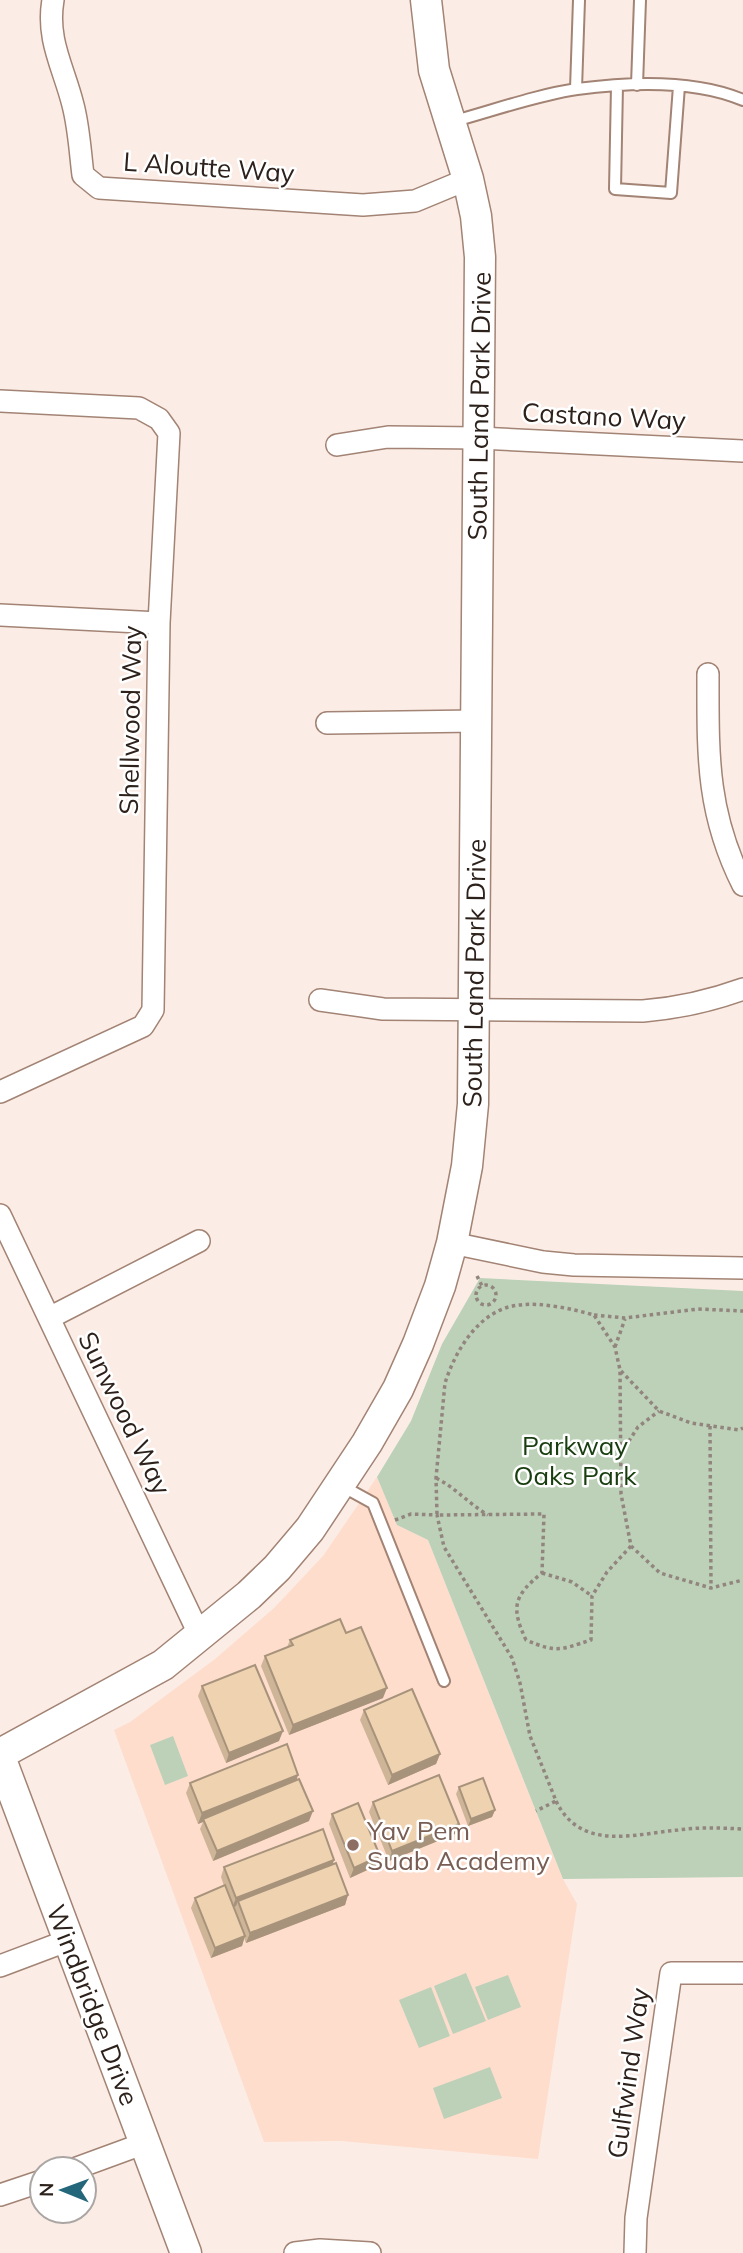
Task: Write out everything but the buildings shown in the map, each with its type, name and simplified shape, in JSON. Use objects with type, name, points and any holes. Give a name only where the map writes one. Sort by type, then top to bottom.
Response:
[{"type":"street","name":"L Aloutte Way","points":[[53,0],[52,35],[73,103],[83,175],[99,188],[363,205],[415,201],[468,179]]},
{"type":"street","name":"South Land Park Drive","points":[[0,1755],[163,1665],[249,1595],[277,1568],[310,1529],[340,1485],[401,1381],[440,1286],[452,1243],[468,1153],[473,1104],[480,257],[476,216],[468,179],[434,70],[426,0]]},
{"type":"street","name":"Shellwood Way","points":[[0,401],[139,408],[159,419],[169,433],[159,623],[153,1010],[143,1026],[0,1093]]},
{"type":"street","name":"Castano Way","points":[[337,445],[388,438],[478,438],[743,451]]},
{"type":"street","points":[[0,615],[159,623]]},
{"type":"street","points":[[708,674],[708,761],[712,798],[722,834],[743,885]]},
{"type":"street","points":[[327,723],[477,721]]},
{"type":"street","points":[[320,1000],[383,1009],[643,1012],[714,1000],[743,989]]},
{"type":"street","name":"Sunwood Way","points":[[0,1215],[200,1636]]},
{"type":"street","points":[[49,1318],[199,1241]]},
{"type":"street","points":[[452,1243],[543,1262],[574,1265],[743,1268]]},
{"type":"street","name":"Windbridge Drive","points":[[0,1755],[186,2253]]},
{"type":"street","points":[[0,1966],[69,1940]]},
{"type":"street","name":"Gulfwind Way","points":[[635,2253],[636,2218],[671,1973],[743,1973]]},
{"type":"street","points":[[98,2160],[145,2143]]},
{"type":"street","points":[[0,2195],[28,2186]]},
{"type":"street","points":[[295,2253],[320,2250],[370,2253]]},
{"type":"lane","points":[[576,89],[579,0]]},
{"type":"lane","points":[[637,85],[640,0]]},
{"type":"lane","points":[[449,123],[576,89],[637,85],[679,86],[725,92],[743,100]]},
{"type":"lane","points":[[617,86],[615,189],[671,193],[679,86]]},
{"type":"lane","points":[[340,1485],[373,1503],[443,1681]]},
{"type":"path","points":[[477,1276],[482,1286]]},
{"type":"path","points":[[482,1286],[494,1289],[495,1298],[491,1304],[485,1305],[477,1300],[476,1294],[482,1286]]},
{"type":"path","points":[[491,1304],[496,1312]]},
{"type":"path","points":[[743,1311],[698,1309],[625,1318],[594,1315],[573,1309],[519,1305],[496,1312],[468,1335],[449,1369],[443,1397],[436,1478],[437,1515],[444,1547],[512,1658],[520,1683],[530,1736],[560,1810],[575,1824],[594,1834],[617,1838],[711,1827],[743,1829]]},
{"type":"path","points":[[594,1315],[615,1347],[620,1370],[621,1493],[631,1546],[660,1573],[711,1588],[743,1580]]},
{"type":"path","points":[[615,1347],[625,1318]]},
{"type":"path","points":[[620,1370],[659,1411],[691,1423],[739,1430],[743,1428]]},
{"type":"path","points":[[620,1454],[638,1427],[659,1411]]},
{"type":"path","points":[[710,1426],[711,1588]]},
{"type":"path","points":[[436,1478],[490,1516]]},
{"type":"path","points":[[395,1520],[411,1514],[544,1514],[542,1573],[526,1587],[517,1603],[516,1619],[526,1640],[550,1650],[560,1650],[591,1640],[592,1596],[607,1572],[631,1546]]},
{"type":"path","points":[[542,1573],[572,1582],[592,1596]]},
{"type":"path","points":[[536,1811],[556,1801]]},
{"type":"shaded area","name":"Yav Pem Suab Academy","points":[[377,1477],[397,1525],[428,1540],[563,1879],[577,1904],[538,2159],[341,2141],[264,2142],[114,1730],[130,1722],[215,1659],[274,1608],[323,1556]]},
{"type":"green space","name":"Parkway Oaks Park","points":[[480,1278],[743,1291],[743,1877],[563,1879],[428,1540],[397,1525],[377,1477],[411,1421],[442,1344]]},
{"type":"green space","points":[[173,1736],[188,1776],[165,1785],[150,1745]]},
{"type":"green space","points":[[466,1973],[486,2021],[453,2034],[434,1986]]},
{"type":"green space","points":[[508,1975],[521,2007],[488,2020],[475,1987]]},
{"type":"green space","points":[[431,1987],[450,2036],[419,2048],[399,2000]]},
{"type":"green space","points":[[490,2067],[502,2098],[444,2119],[433,2088]]},
{"type":"place","name":"Yav Pem Suab Academy","points":[[353,1845]]}]
